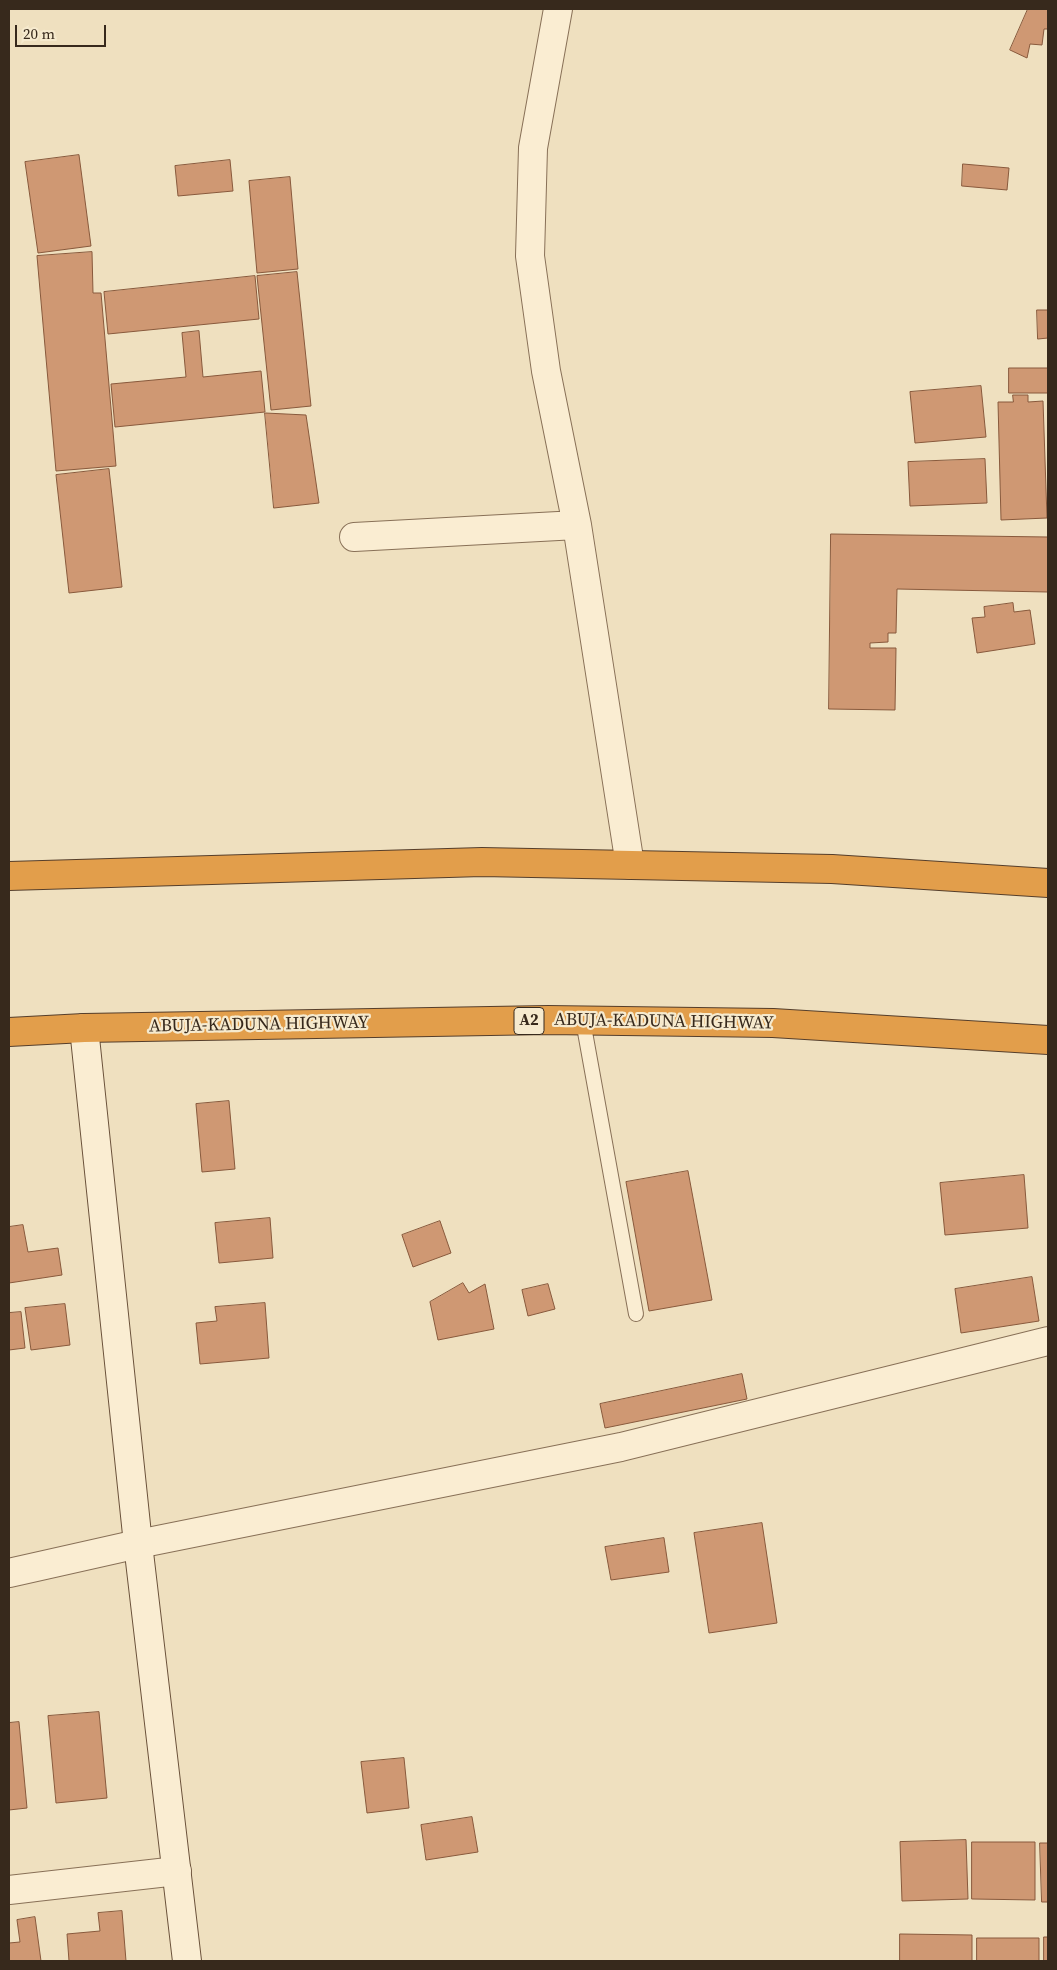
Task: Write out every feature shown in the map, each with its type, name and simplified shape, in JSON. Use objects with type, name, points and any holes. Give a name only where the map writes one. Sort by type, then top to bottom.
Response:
[{"type":"highway","points":[[9,876],[482,862],[832,869],[1048,883]]},
{"type":"highway","name":"ABUJA-KADUNA HIGHWAY","points":[[9,1032],[84,1028],[583,1020],[773,1023],[1048,1040]]},
{"type":"street","points":[[558,9],[533,148],[530,256],[546,371],[577,525],[630,865]]},
{"type":"street","points":[[354,537],[577,525]]},
{"type":"street","points":[[84,1028],[138,1544],[187,1961]]},
{"type":"street","points":[[9,1573],[138,1544],[621,1447],[1048,1340]]},
{"type":"street","points":[[9,1890],[177,1871]]},
{"type":"lane","points":[[583,1020],[636,1314]]},
{"type":"building","points":[[1028,9],[1048,9],[1048,29],[1044,29],[1042,45],[1030,44],[1027,58],[1010,50]]},
{"type":"building","points":[[79,155],[91,246],[38,253],[25,162]]},
{"type":"building","points":[[230,160],[233,191],[178,196],[175,166]]},
{"type":"building","points":[[963,164],[1009,168],[1007,190],[962,186]]},
{"type":"building","points":[[290,177],[298,269],[257,273],[249,181]]},
{"type":"building","points":[[92,252],[93,293],[101,293],[116,466],[56,471],[37,256]]},
{"type":"building","points":[[297,272],[311,406],[271,410],[257,276]]},
{"type":"building","points":[[255,276],[259,319],[108,334],[104,292]]},
{"type":"building","points":[[1037,310],[1048,310],[1048,338],[1038,339]]},
{"type":"building","points":[[199,331],[203,377],[261,371],[265,412],[115,427],[111,384],[186,377],[182,333]]},
{"type":"building","points":[[1009,368],[1048,368],[1048,393],[1009,393]]},
{"type":"building","points":[[981,386],[986,437],[915,443],[910,392]]},
{"type":"building","points":[[1013,395],[1028,395],[1028,402],[1043,401],[1047,518],[1001,520],[998,402],[1013,402]]},
{"type":"building","points":[[265,413],[306,415],[319,503],[274,508]]},
{"type":"building","points":[[985,459],[987,503],[910,506],[908,462]]},
{"type":"building","points":[[109,469],[122,587],[69,593],[56,475]]},
{"type":"building","points":[[831,534],[1048,537],[1048,592],[897,589],[896,633],[888,633],[888,642],[870,643],[870,648],[896,648],[895,710],[829,709]]},
{"type":"building","points":[[1013,603],[1014,612],[1030,610],[1035,644],[977,653],[972,618],[985,617],[984,607]]},
{"type":"building","points":[[229,1101],[235,1169],[202,1172],[196,1104]]},
{"type":"building","points":[[688,1171],[712,1300],[649,1311],[626,1182]]},
{"type":"building","points":[[1024,1175],[1028,1228],[945,1235],[940,1183]]},
{"type":"building","points":[[270,1218],[273,1258],[219,1263],[215,1223]]},
{"type":"building","points":[[440,1221],[451,1253],[413,1267],[402,1235]]},
{"type":"building","points":[[23,1225],[28,1252],[58,1248],[62,1275],[9,1283],[9,1227]]},
{"type":"building","points":[[1032,1277],[1039,1321],[961,1333],[955,1289]]},
{"type":"building","points":[[463,1283],[469,1293],[485,1284],[494,1329],[438,1340],[430,1302]]},
{"type":"building","points":[[548,1284],[555,1309],[528,1316],[522,1290]]},
{"type":"building","points":[[265,1303],[269,1358],[200,1364],[196,1323],[217,1321],[215,1307]]},
{"type":"building","points":[[65,1304],[70,1345],[31,1350],[25,1308]]},
{"type":"building","points":[[21,1312],[25,1348],[9,1350],[9,1313]]},
{"type":"building","points":[[742,1374],[747,1399],[605,1428],[600,1404]]},
{"type":"building","points":[[762,1523],[777,1623],[709,1633],[694,1533]]},
{"type":"building","points":[[664,1538],[669,1572],[611,1580],[605,1547]]},
{"type":"building","points":[[99,1712],[107,1798],[56,1803],[48,1716]]},
{"type":"building","points":[[19,1722],[27,1808],[9,1810],[9,1723]]},
{"type":"building","points":[[404,1758],[409,1808],[367,1813],[361,1762]]},
{"type":"building","points":[[472,1817],[478,1852],[426,1860],[421,1825]]},
{"type":"building","points":[[966,1840],[968,1899],[902,1901],[900,1842]]},
{"type":"building","points":[[972,1842],[1035,1842],[1035,1900],[972,1899]]},
{"type":"building","points":[[1040,1843],[1048,1843],[1048,1902],[1042,1902]]},
{"type":"building","points":[[122,1911],[126,1961],[69,1961],[67,1934],[100,1931],[98,1913]]},
{"type":"building","points":[[35,1917],[41,1961],[9,1961],[9,1943],[20,1942],[17,1920]]},
{"type":"building","points":[[900,1934],[972,1935],[972,1961],[900,1961]]},
{"type":"building","points":[[1044,1937],[1048,1937],[1048,1961],[1044,1961]]},
{"type":"building","points":[[977,1938],[1039,1938],[1039,1961],[977,1961]]}]
